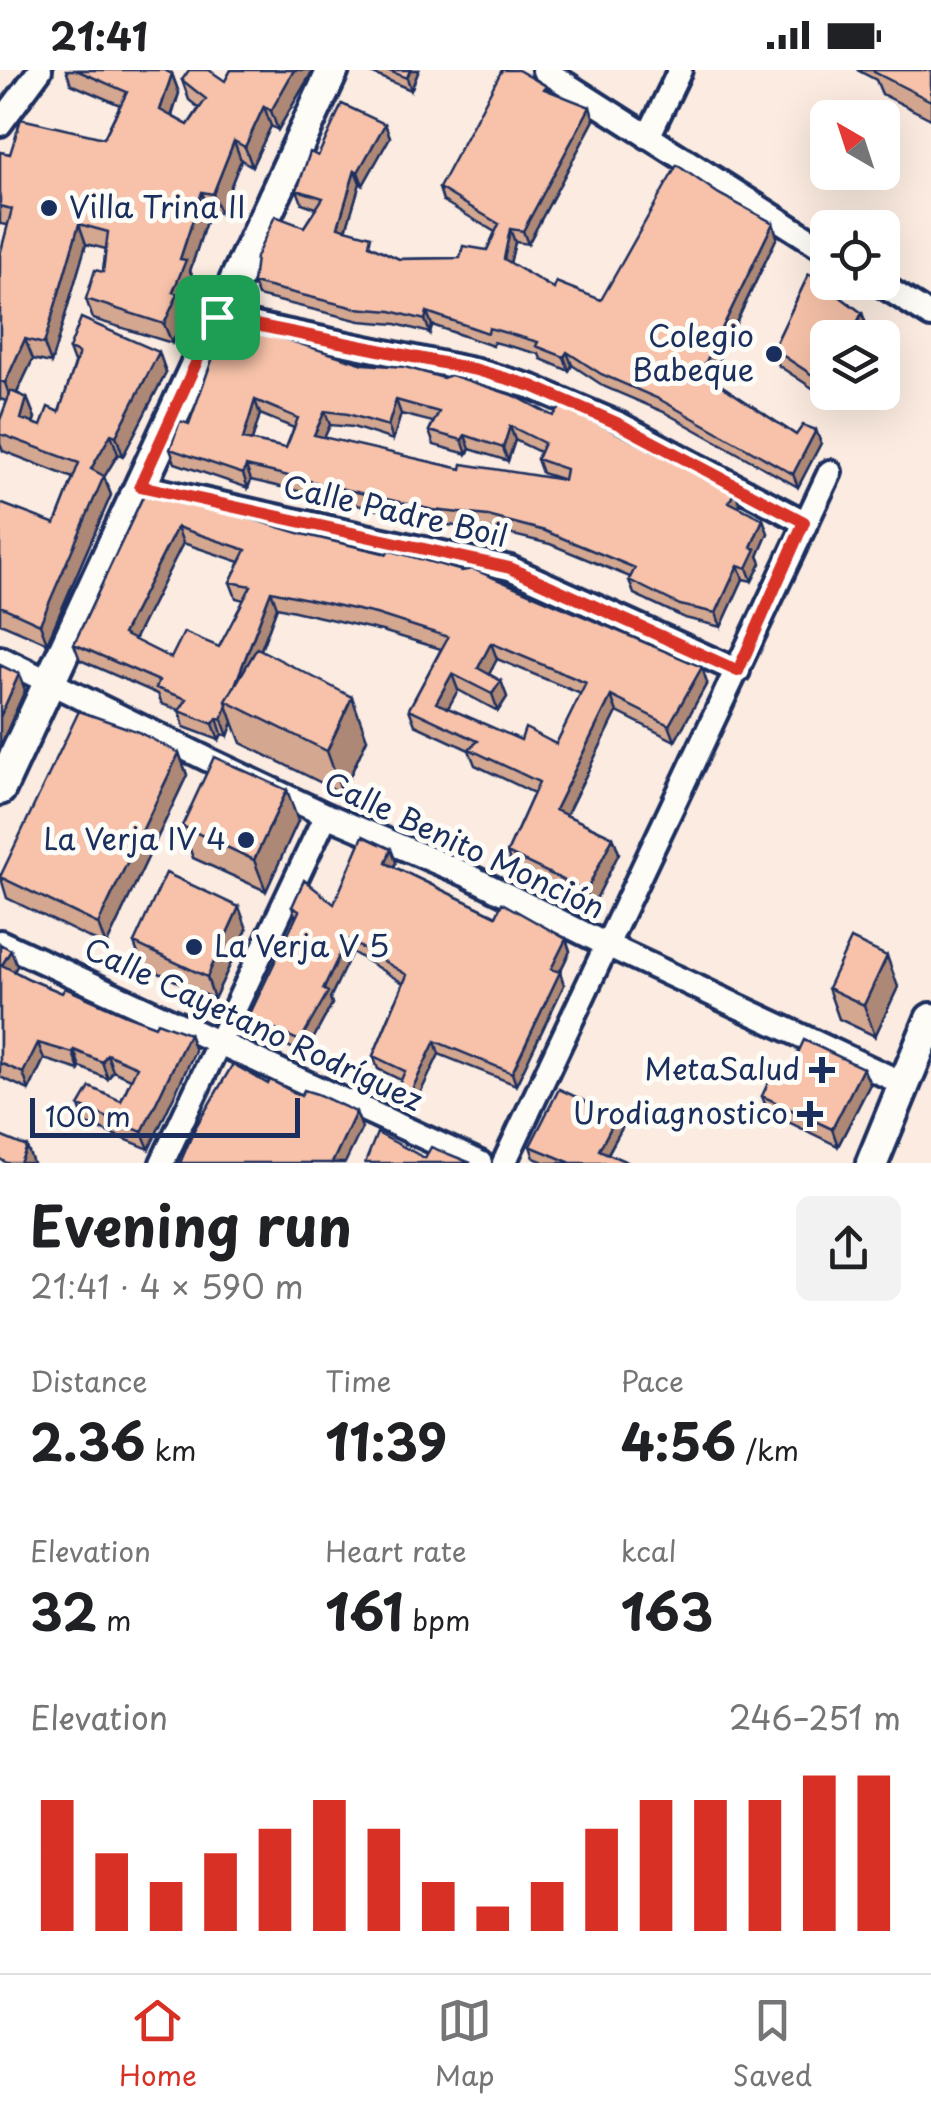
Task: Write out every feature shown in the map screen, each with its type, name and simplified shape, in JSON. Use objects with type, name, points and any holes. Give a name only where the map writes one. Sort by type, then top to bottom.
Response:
[{"type":"main road","points":[[0,789],[333,70]]},
{"type":"main road","points":[[872,1163],[931,1019]]},
{"type":"street","points":[[0,124],[40,70]]},
{"type":"street","points":[[544,70],[810,240]]},
{"type":"street","points":[[648,137],[680,70]]},
{"type":"street","points":[[900,293],[927,305]]},
{"type":"street","points":[[217,317],[477,370],[532,386],[619,424],[804,522]]},
{"type":"street","points":[[504,1163],[830,472]]},
{"type":"street","name":"Calle Padre Boil","points":[[140,486],[510,568],[738,671]]},
{"type":"street","name":"Calle Benito Monción","points":[[0,658],[326,815],[465,874],[606,946],[904,1084]]},
{"type":"street","points":[[162,1163],[326,815]]},
{"type":"street","name":"Calle Cayetano Rodríguez","points":[[0,942],[480,1163]]},
{"type":"building","points":[[76,70],[164,70],[172,74],[160,110],[188,125],[206,99],[182,80],[189,70],[209,70],[225,81],[231,70],[294,70],[271,111],[264,106],[245,147],[234,141],[213,194],[202,192],[180,259],[186,260],[173,292],[178,294],[164,324],[86,299],[95,270],[103,272],[108,232],[79,224],[44,344],[25,339],[5,383],[0,381],[0,255],[12,209],[0,206],[0,152],[10,154],[21,119],[104,138],[127,92]]},
{"type":"building","points":[[387,70],[410,70],[407,78]]},
{"type":"building","points":[[502,70],[518,70],[546,86],[544,89],[590,107],[523,231],[510,229],[504,259],[554,289],[556,282],[601,300],[677,165],[719,194],[773,223],[701,372],[796,435],[803,425],[816,430],[793,474],[659,399],[601,374],[567,352],[564,357],[536,346],[538,342],[489,328],[488,333],[427,312],[425,320],[253,283],[256,257],[275,216],[304,227],[323,198],[297,190],[310,152],[318,156],[342,104],[385,124],[358,172],[355,170],[338,227],[371,236],[369,245],[399,259],[460,258],[463,246],[487,250],[499,224],[439,188]]},
{"type":"building","points":[[931,70],[931,101],[874,72]]},
{"type":"building","points":[[809,274],[810,300],[844,300],[862,313],[858,320],[810,320],[810,373],[773,349]]},
{"type":"building","points":[[81,318],[159,352],[116,436],[111,434],[91,469],[104,476],[40,624],[0,606],[0,503],[55,524],[79,463],[0,434],[0,420],[11,391],[27,398],[21,419],[41,426],[48,407],[59,412],[79,353],[69,349]]},
{"type":"building","points":[[226,321],[364,364],[405,367],[443,378],[451,375],[515,396],[553,416],[562,406],[735,491],[729,502],[763,519],[747,568],[738,565],[716,613],[680,605],[629,580],[635,568],[545,531],[488,516],[433,510],[246,466],[243,474],[170,449],[180,421],[189,424]],"holes":[[[255,400],[298,418],[286,448],[243,439]],[[396,400],[439,412],[429,431],[462,440],[465,435],[503,448],[510,426],[544,443],[537,459],[566,469],[564,480],[462,464],[461,469],[314,435],[325,411],[388,426]]]},
{"type":"building","points":[[147,488],[302,534],[387,554],[388,550],[462,571],[473,569],[702,667],[669,725],[611,696],[555,810],[613,837],[586,891],[507,853],[539,782],[469,749],[478,741],[409,709],[448,637],[376,614],[271,591],[226,701],[222,720],[217,718],[213,724],[179,711],[187,699],[156,688],[159,681],[74,644]],"holes":[[[177,527],[246,550],[230,582],[251,586],[219,647],[184,632],[171,658],[123,634]],[[491,643],[586,683],[556,744],[525,728],[521,740],[436,703],[452,674],[492,694],[501,681],[478,668]]]},
{"type":"building","points":[[257,648],[352,697],[327,751],[226,701]]},
{"type":"building","points":[[0,665],[19,674],[0,717]]},
{"type":"building","points":[[79,711],[136,731],[179,753],[98,924],[0,877]]},
{"type":"building","points":[[214,757],[287,790],[254,860],[182,826]]},
{"type":"building","points":[[363,836],[391,849],[386,863],[496,916],[502,903],[566,939],[551,969],[560,972],[512,1073],[435,1041],[406,1102],[394,1096],[405,1071],[373,1056],[407,975],[347,939],[323,989],[328,992],[300,1041],[248,1018],[299,911],[292,907],[304,880],[334,904]]},
{"type":"building","name":"La Verja V 5","points":[[166,873],[239,907],[207,977],[134,943]]},
{"type":"building","points":[[851,939],[887,956],[864,1005],[828,988]]},
{"type":"building","points":[[0,944],[11,950],[2,965],[29,979],[62,993],[65,988],[155,1026],[157,1022],[189,1034],[142,1132],[79,1106],[90,1087],[121,1101],[137,1067],[107,1054],[102,1062],[74,1050],[73,1053],[38,1043],[23,1073],[0,1063]]},
{"type":"building","points":[[804,1040],[863,1068],[832,1129],[762,1096],[776,1066],[789,1072]]},
{"type":"building","points":[[233,1064],[268,1084],[270,1080],[301,1096],[304,1090],[317,1094],[356,1112],[332,1163],[180,1163],[195,1128]]},
{"type":"building","points":[[559,1089],[617,1116],[599,1150],[629,1163],[571,1163],[530,1146]]},
{"type":"building","points":[[377,1133],[425,1158],[431,1147],[471,1163],[365,1163]]},
{"type":"building","points":[[0,1136],[27,1147],[20,1163],[0,1159]]},
{"type":"place","name":"Villa Trina II","points":[[49,208]]},
{"type":"place","name":"Colegio Babeque","points":[[774,354]]},
{"type":"place","name":"La Verja IV 4","points":[[246,840]]},
{"type":"place","name":"La Verja V 5","points":[[194,947]]},
{"type":"place","name":"MetaSalud","points":[[822,1070]]},
{"type":"place","name":"Urodiagnostico","points":[[810,1114]]},
{"type":"route","points":[[217,317],[477,370],[532,386],[619,424],[804,522],[738,671],[510,568],[140,486],[217,317]]}]
